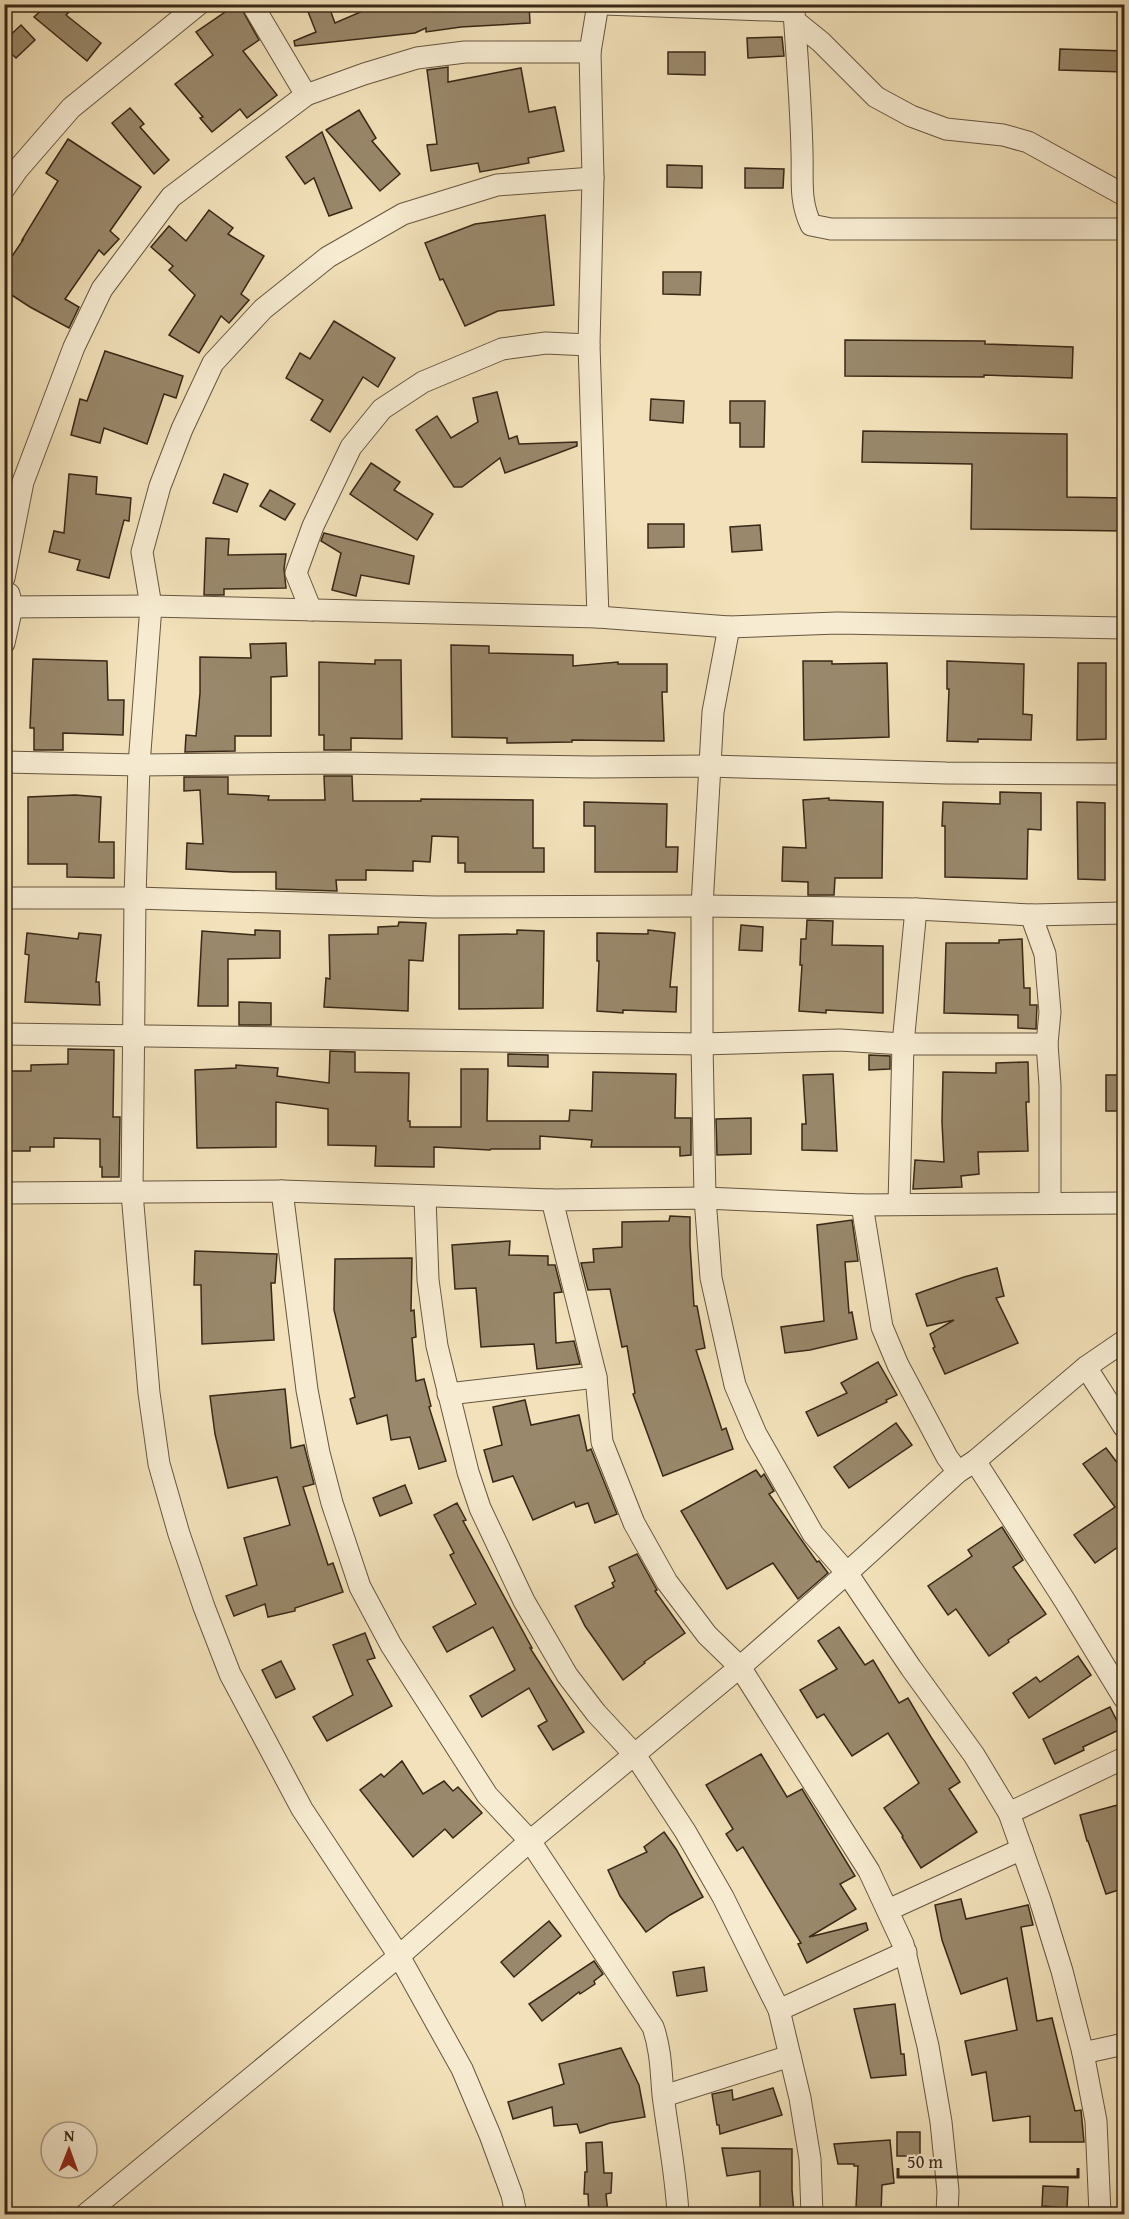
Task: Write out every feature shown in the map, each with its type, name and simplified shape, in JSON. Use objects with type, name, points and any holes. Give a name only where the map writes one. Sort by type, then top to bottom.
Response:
[{"type":"street","points":[[4,189],[18,168],[71,108],[199,4]]},
{"type":"street","points":[[252,4],[306,95]]},
{"type":"street","points":[[598,4],[590,52],[593,178],[589,345],[598,617]]},
{"type":"street","points":[[604,4],[795,12],[820,42],[876,97],[911,116],[946,129],[1003,135],[1028,142],[1125,195]]},
{"type":"street","points":[[795,12],[802,152],[801,183],[804,209],[811,225],[831,229],[1125,229]]},
{"type":"street","points":[[4,643],[8,607],[4,578],[23,482],[74,347],[102,289],[171,197],[306,95],[364,74],[417,58],[465,52],[590,52]]},
{"type":"street","points":[[516,2214],[512,2195],[490,2134],[462,2069],[399,1956],[302,1809],[230,1674],[179,1534],[159,1464],[148,1393],[132,1193],[132,1038],[139,765],[151,606],[142,552],[164,476],[182,429],[213,363],[263,309],[328,257],[403,214],[497,185],[593,178]]},
{"type":"street","points":[[311,610],[296,573],[313,526],[351,447],[382,409],[423,382],[502,349],[546,343],[589,345]]},
{"type":"street","points":[[8,607],[151,606],[598,617],[729,627],[837,623],[1125,628]]},
{"type":"street","points":[[729,627],[713,712],[709,766],[702,906],[702,1044],[705,1198],[711,1278],[735,1385],[756,1434],[813,1534],[847,1573],[911,1668],[974,1755],[1009,1813],[1062,1971],[1083,2053],[1096,2121],[1100,2214]]},
{"type":"street","points":[[4,762],[139,765],[339,763],[592,767],[709,766],[946,773],[1125,774]]},
{"type":"street","points":[[4,898],[135,898],[435,907],[702,906],[916,909],[1031,915],[1125,913]]},
{"type":"street","points":[[899,1204],[903,1044],[916,909]]},
{"type":"street","points":[[1031,915],[1045,954],[1050,1012],[1047,1044],[1050,1085],[1050,1203]]},
{"type":"street","points":[[4,1034],[132,1038],[702,1044],[840,1040],[903,1044],[1047,1044]]},
{"type":"street","points":[[282,1191],[307,1390],[319,1453],[332,1503],[360,1587],[391,1645],[487,1796],[530,1841],[653,2027],[660,2046],[663,2096],[676,2176],[678,2214]]},
{"type":"street","points":[[4,1193],[282,1191],[552,1200],[705,1198],[862,1205],[1125,1203]]},
{"type":"street","points":[[425,1197],[428,1280],[437,1346],[468,1472],[480,1508],[524,1602],[567,1675],[596,1713],[635,1755],[685,1831],[723,1897],[779,2010],[800,2098],[810,2159],[812,2214]]},
{"type":"street","points":[[552,1200],[596,1377],[602,1442],[634,1523],[667,1582],[707,1635],[740,1667],[869,1871],[906,1952],[928,2046],[941,2122],[948,2191],[947,2214]]},
{"type":"street","points":[[862,1205],[882,1327],[898,1365],[947,1456],[967,1466],[1065,1601],[1125,1698]]},
{"type":"street","points":[[86,2214],[399,1956],[530,1841],[740,1667],[967,1466],[1086,1367],[1125,1341]]},
{"type":"street","points":[[1086,1367],[1125,1427]]},
{"type":"street","points":[[448,1394],[596,1377]]},
{"type":"street","points":[[1009,1813],[1125,1758]]},
{"type":"street","points":[[888,1910],[1022,1850]]},
{"type":"street","points":[[779,2010],[906,1952]]},
{"type":"street","points":[[1083,2053],[1125,2044]]},
{"type":"street","points":[[663,2096],[790,2056]]},
{"type":"building","points":[[48,4],[77,4],[66,15],[101,43],[87,61],[34,17]]},
{"type":"building","points":[[237,4],[259,40],[243,51],[277,95],[247,118],[240,109],[212,132],[200,118],[203,117],[175,84],[213,55],[196,32]]},
{"type":"building","points":[[305,4],[328,4],[335,23],[379,4],[529,4],[530,23],[461,27],[426,32],[426,28],[415,33],[295,46],[294,41],[316,32]]},
{"type":"building","points":[[21,25],[35,40],[16,58],[4,47],[4,41]]},
{"type":"building","points":[[782,37],[784,56],[748,58],[747,38]]},
{"type":"building","points":[[1060,49],[1125,51],[1125,72],[1059,70]]},
{"type":"building","points":[[668,52],[705,52],[705,75],[668,74]]},
{"type":"building","points":[[448,67],[448,82],[521,68],[529,112],[555,107],[564,151],[528,158],[529,163],[480,172],[478,163],[431,171],[427,145],[437,144],[427,70]]},
{"type":"building","points":[[130,108],[144,124],[140,127],[169,160],[154,174],[112,123]]},
{"type":"building","points":[[359,110],[376,138],[372,141],[400,174],[380,191],[326,130]]},
{"type":"building","points":[[322,132],[352,208],[329,216],[314,178],[305,184],[286,157]]},
{"type":"building","points":[[68,139],[141,187],[110,231],[119,239],[104,255],[99,250],[65,299],[79,307],[69,328],[4,290],[4,268],[58,181],[46,173]]},
{"type":"building","points":[[667,165],[702,166],[702,188],[667,187]]},
{"type":"building","points":[[745,168],[784,169],[783,188],[745,188]]},
{"type":"building","points":[[209,210],[233,228],[228,234],[264,256],[241,294],[249,300],[229,323],[221,316],[199,353],[169,335],[195,295],[169,270],[173,266],[151,247],[169,226],[186,241]]},
{"type":"building","points":[[545,215],[554,305],[498,311],[465,326],[443,279],[440,280],[425,243],[475,224]]},
{"type":"building","points":[[663,272],[701,272],[700,295],[663,294]]},
{"type":"building","points":[[334,321],[395,358],[378,387],[363,377],[330,432],[311,420],[323,400],[286,378],[300,353],[310,359]]},
{"type":"building","points":[[845,340],[985,341],[985,344],[1073,347],[1072,378],[984,375],[984,377],[845,376]]},
{"type":"building","points":[[105,351],[183,376],[176,398],[164,394],[147,444],[104,428],[100,443],[71,435],[80,399],[87,401]]},
{"type":"building","points":[[497,392],[509,439],[517,436],[519,444],[577,442],[577,446],[505,473],[500,458],[462,487],[454,487],[416,430],[437,416],[451,438],[478,422],[473,398]]},
{"type":"building","points":[[651,399],[684,401],[683,423],[650,420]]},
{"type":"building","points":[[730,401],[765,401],[764,447],[740,447],[740,423],[730,423]]},
{"type":"building","points":[[863,431],[1067,434],[1067,497],[1125,498],[1125,531],[971,529],[972,464],[862,462]]},
{"type":"building","points":[[371,463],[400,482],[394,490],[433,514],[417,540],[350,494]]},
{"type":"building","points":[[69,474],[97,477],[96,494],[131,498],[129,521],[124,520],[109,578],[77,570],[80,560],[49,552],[54,531],[64,533]]},
{"type":"building","points":[[224,474],[248,484],[237,512],[213,503]]},
{"type":"building","points":[[270,490],[295,504],[285,520],[260,506]]},
{"type":"building","points":[[648,524],[684,524],[684,547],[648,548]]},
{"type":"building","points":[[760,525],[762,550],[732,552],[730,527]]},
{"type":"building","points":[[324,533],[414,556],[409,584],[361,575],[356,596],[332,590],[341,553],[321,541]]},
{"type":"building","points":[[206,538],[229,539],[228,555],[286,554],[284,569],[286,588],[224,589],[224,595],[204,595]]},
{"type":"building","points":[[286,643],[287,676],[271,677],[271,736],[235,736],[235,751],[185,752],[186,735],[196,736],[200,693],[200,657],[251,658],[250,644]]},
{"type":"building","points":[[451,645],[489,646],[489,653],[573,655],[573,666],[618,662],[618,664],[667,664],[667,692],[662,692],[664,741],[572,740],[572,742],[507,743],[507,738],[452,737]]},
{"type":"building","points":[[33,659],[107,661],[108,700],[124,700],[123,735],[63,733],[63,750],[34,750],[34,728],[30,728]]},
{"type":"building","points":[[375,660],[401,660],[402,739],[351,738],[351,750],[324,750],[324,735],[319,735],[319,662],[375,664]]},
{"type":"building","points":[[803,661],[832,661],[832,664],[887,663],[889,737],[804,740]]},
{"type":"building","points":[[947,661],[1024,664],[1023,714],[1032,715],[1031,740],[947,741],[949,689],[947,689]]},
{"type":"building","points":[[1078,663],[1106,663],[1106,739],[1077,740]]},
{"type":"building","points":[[324,776],[352,776],[353,801],[533,800],[533,848],[544,848],[544,872],[465,872],[465,863],[458,863],[458,837],[432,836],[430,862],[413,861],[413,871],[366,870],[366,880],[336,880],[337,891],[276,889],[276,872],[186,869],[187,843],[203,844],[200,790],[184,791],[184,777],[228,777],[228,794],[269,796],[268,800],[325,800]]},
{"type":"building","points":[[1000,792],[1041,793],[1041,830],[1028,829],[1027,879],[945,877],[943,802],[1000,804]]},
{"type":"building","points":[[75,795],[101,797],[99,842],[114,842],[114,878],[67,877],[67,864],[28,864],[28,797]]},
{"type":"building","points":[[829,798],[829,800],[883,802],[882,878],[835,878],[834,895],[808,895],[808,882],[782,881],[783,847],[806,848],[803,800]]},
{"type":"building","points":[[584,802],[667,804],[666,847],[678,847],[677,872],[595,872],[595,826],[584,826]]},
{"type":"building","points":[[1077,802],[1105,803],[1105,880],[1078,879]]},
{"type":"building","points":[[807,920],[833,921],[832,945],[883,946],[883,1013],[799,1011],[801,939],[806,939]]},
{"type":"building","points":[[399,922],[426,923],[423,961],[409,960],[408,1011],[324,1007],[326,978],[330,979],[329,935],[378,934],[378,927],[398,926]]},
{"type":"building","points":[[741,925],[763,927],[762,951],[739,950]]},
{"type":"building","points":[[255,930],[280,931],[280,958],[228,959],[228,1006],[198,1006],[202,931],[255,935]]},
{"type":"building","points":[[517,930],[544,931],[543,1008],[459,1009],[459,935],[517,934]]},
{"type":"building","points":[[648,930],[675,933],[670,987],[677,987],[676,1012],[597,1011],[599,961],[597,961],[597,933],[648,934]]},
{"type":"building","points":[[27,933],[78,939],[79,933],[101,935],[96,982],[99,982],[100,1005],[25,1002],[29,955],[25,954]]},
{"type":"building","points":[[1022,939],[1024,988],[1030,988],[1030,1005],[1037,1005],[1036,1029],[1018,1028],[1018,1015],[944,1013],[946,943],[999,943],[999,940]]},
{"type":"building","points":[[239,1002],[271,1003],[271,1025],[239,1025]]},
{"type":"building","points":[[68,1049],[114,1050],[113,1117],[120,1117],[119,1177],[102,1177],[100,1139],[54,1138],[54,1147],[30,1147],[30,1151],[10,1151],[9,1071],[31,1071],[31,1065],[68,1064]]},
{"type":"building","points":[[330,1051],[355,1052],[355,1072],[409,1073],[408,1121],[410,1121],[410,1127],[461,1127],[461,1069],[488,1069],[487,1121],[569,1121],[570,1110],[592,1111],[593,1072],[676,1074],[675,1118],[691,1118],[691,1155],[680,1156],[680,1147],[591,1147],[592,1140],[540,1136],[540,1149],[490,1150],[434,1147],[434,1167],[375,1166],[376,1146],[328,1145],[328,1109],[276,1102],[276,1147],[197,1148],[195,1070],[236,1068],[236,1065],[278,1068],[277,1076],[329,1083]]},
{"type":"building","points":[[508,1054],[548,1055],[548,1067],[508,1066]]},
{"type":"building","points":[[869,1055],[890,1056],[890,1069],[869,1070]]},
{"type":"building","points":[[1028,1062],[1029,1102],[1026,1102],[1028,1151],[978,1152],[979,1174],[961,1176],[962,1187],[913,1189],[915,1160],[944,1162],[943,1072],[996,1073],[996,1063]]},
{"type":"building","points":[[833,1074],[837,1151],[802,1150],[802,1124],[806,1124],[803,1075]]},
{"type":"building","points":[[1106,1075],[1125,1075],[1125,1111],[1106,1111]]},
{"type":"building","points":[[751,1118],[751,1154],[717,1155],[716,1119]]},
{"type":"building","points":[[670,1216],[690,1217],[694,1306],[697,1306],[705,1348],[696,1350],[722,1430],[726,1428],[733,1449],[663,1476],[633,1394],[635,1393],[627,1346],[622,1347],[610,1289],[588,1290],[581,1263],[594,1262],[593,1249],[622,1247],[622,1222],[669,1221]]},
{"type":"building","points":[[852,1220],[858,1261],[845,1262],[849,1313],[852,1312],[857,1339],[810,1350],[785,1353],[781,1327],[824,1321],[817,1225]]},
{"type":"building","points":[[510,1241],[509,1255],[548,1256],[548,1265],[555,1265],[562,1292],[554,1293],[556,1343],[574,1341],[580,1364],[537,1369],[534,1344],[481,1347],[476,1288],[455,1289],[452,1245]]},
{"type":"building","points":[[195,1251],[277,1254],[275,1283],[271,1283],[274,1340],[202,1344],[201,1285],[194,1285]]},
{"type":"building","points":[[412,1258],[411,1311],[414,1310],[416,1337],[412,1338],[416,1381],[424,1379],[431,1406],[429,1407],[446,1461],[419,1469],[410,1437],[391,1440],[387,1415],[357,1424],[350,1399],[355,1397],[334,1310],[335,1259]]},
{"type":"building","points":[[997,1268],[1004,1296],[996,1298],[1018,1343],[945,1374],[933,1348],[935,1347],[930,1334],[954,1320],[927,1326],[916,1294]]},
{"type":"building","points":[[878,1362],[897,1395],[818,1436],[806,1412],[847,1393],[841,1383]]},
{"type":"building","points":[[285,1389],[291,1448],[304,1445],[314,1484],[303,1487],[328,1565],[333,1563],[343,1592],[295,1608],[295,1611],[268,1617],[265,1604],[234,1616],[226,1596],[257,1585],[244,1538],[290,1525],[277,1477],[228,1488],[215,1434],[210,1396]]},
{"type":"building","points":[[525,1400],[531,1425],[579,1415],[587,1451],[591,1449],[617,1514],[595,1523],[588,1503],[576,1507],[574,1502],[533,1520],[513,1476],[493,1482],[484,1450],[502,1445],[493,1407]]},
{"type":"building","points":[[896,1423],[912,1445],[849,1488],[834,1467]]},
{"type":"building","points":[[1106,1448],[1125,1473],[1125,1542],[1095,1563],[1074,1535],[1115,1507],[1083,1464]]},
{"type":"building","points":[[756,1470],[761,1477],[764,1474],[774,1491],[769,1494],[817,1562],[819,1561],[828,1573],[798,1599],[773,1563],[727,1589],[681,1511]]},
{"type":"building","points":[[405,1485],[412,1503],[380,1516],[373,1498]]},
{"type":"building","points":[[457,1503],[466,1520],[463,1521],[532,1648],[530,1648],[584,1732],[553,1750],[538,1726],[547,1721],[529,1688],[482,1717],[470,1696],[515,1670],[493,1627],[447,1652],[433,1627],[476,1604],[450,1555],[454,1553],[434,1515]]},
{"type":"building","points":[[1002,1527],[1023,1560],[1013,1567],[1046,1614],[989,1656],[956,1609],[948,1615],[928,1586],[972,1556],[968,1550]]},
{"type":"building","points":[[637,1554],[657,1590],[655,1591],[685,1633],[623,1680],[585,1626],[575,1606],[614,1587],[612,1583],[615,1581],[609,1567]]},
{"type":"building","points":[[839,1627],[865,1665],[873,1660],[899,1703],[908,1698],[960,1782],[949,1789],[977,1832],[921,1868],[884,1808],[919,1783],[888,1733],[852,1756],[824,1714],[817,1718],[800,1690],[837,1669],[818,1641]]},
{"type":"building","points":[[365,1633],[375,1658],[367,1660],[392,1706],[327,1741],[313,1717],[353,1695],[333,1645]]},
{"type":"building","points":[[1078,1656],[1091,1675],[1029,1718],[1013,1693],[1036,1677],[1040,1682]]},
{"type":"building","points":[[281,1661],[295,1689],[276,1698],[262,1670]]},
{"type":"building","points":[[1110,1707],[1121,1729],[1083,1747],[1084,1750],[1055,1764],[1043,1739]]},
{"type":"building","points":[[761,1754],[787,1797],[802,1789],[855,1876],[840,1884],[856,1909],[809,1937],[866,1923],[868,1930],[807,1963],[798,1944],[801,1943],[743,1847],[737,1851],[726,1834],[733,1829],[706,1785]]},
{"type":"building","points":[[402,1761],[423,1794],[444,1781],[453,1791],[458,1787],[482,1813],[453,1838],[445,1829],[413,1857],[360,1790],[381,1774],[384,1777]]},
{"type":"building","points":[[1125,1803],[1125,1888],[1106,1894],[1080,1815]]},
{"type":"building","points":[[664,1832],[703,1897],[670,1915],[646,1932],[620,1896],[608,1870],[647,1852],[644,1847]]},
{"type":"building","points":[[961,1899],[966,1919],[1028,1905],[1033,1925],[1021,1927],[1037,2021],[1052,2018],[1075,2111],[1081,2110],[1084,2142],[1030,2142],[1030,2116],[993,2121],[986,2072],[972,2075],[965,2041],[1017,2030],[1007,1978],[961,1994],[942,1940],[935,1905]]},
{"type":"building","points":[[549,1921],[561,1936],[514,1977],[501,1962]]},
{"type":"building","points":[[594,1961],[603,1974],[594,1981],[595,1984],[580,1994],[579,1992],[542,2021],[529,2004]]},
{"type":"building","points":[[704,1967],[707,1991],[677,1996],[673,1972]]},
{"type":"building","points":[[895,2004],[906,2075],[871,2078],[854,2009]]},
{"type":"building","points":[[621,2048],[639,2085],[645,2117],[610,2123],[580,2133],[577,2124],[554,2126],[552,2107],[513,2119],[508,2102],[564,2084],[559,2064]]},
{"type":"building","points":[[773,2088],[782,2115],[720,2134],[712,2094],[732,2090],[733,2100]]},
{"type":"building","points":[[897,2132],[920,2132],[920,2156],[897,2156]]},
{"type":"building","points":[[890,2140],[894,2183],[882,2185],[881,2213],[862,2212],[862,2209],[856,2208],[858,2166],[838,2164],[834,2144]]},
{"type":"building","points":[[602,2142],[604,2173],[612,2173],[611,2193],[606,2194],[608,2214],[589,2214],[588,2194],[584,2194],[585,2172],[587,2172],[586,2143]]},
{"type":"building","points":[[722,2148],[792,2149],[794,2212],[760,2214],[760,2171],[727,2176]]},
{"type":"building","points":[[1043,2186],[1068,2187],[1067,2208],[1042,2206]]}]
